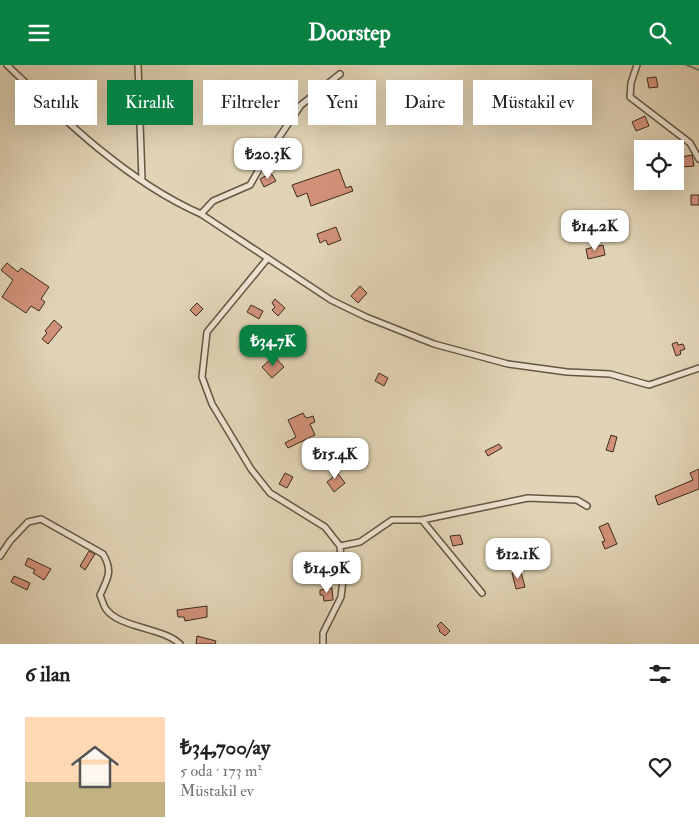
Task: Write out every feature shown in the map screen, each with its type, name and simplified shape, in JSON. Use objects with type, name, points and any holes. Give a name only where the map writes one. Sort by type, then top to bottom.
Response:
[{"type":"street","points":[[7,65],[72,125],[125,170],[201,214],[331,300],[366,317],[434,344],[508,364],[567,372],[610,374],[649,385],[699,368]]},
{"type":"street","points":[[138,65],[142,180]]},
{"type":"street","points":[[637,65],[631,83],[630,97],[690,143],[699,159]]},
{"type":"street","points":[[201,214],[213,201],[250,185],[268,152],[301,105],[340,73]]},
{"type":"street","points":[[268,258],[206,333],[202,377],[212,403],[251,469],[270,493],[325,527],[340,546],[343,580],[341,597],[323,633],[323,644]]},
{"type":"street","points":[[340,546],[360,542],[392,520],[422,520],[528,498],[577,500],[587,506]]},
{"type":"street","points":[[0,556],[10,541],[28,522],[41,519],[103,554],[109,563],[109,575],[100,595],[105,609],[116,618],[165,635],[180,644]]},
{"type":"street","points":[[422,520],[482,593]]},
{"type":"building","points":[[656,77],[658,87],[649,88],[647,78]]},
{"type":"building","points":[[645,116],[649,126],[636,131],[632,122]]},
{"type":"building","points":[[692,155],[694,166],[684,167],[684,156]]},
{"type":"building","points":[[339,169],[346,188],[351,186],[353,191],[311,206],[307,193],[297,197],[292,185]]},
{"type":"building","points":[[271,173],[276,181],[264,187],[260,179]]},
{"type":"building","points":[[691,195],[699,195],[699,205],[691,205]]},
{"type":"building","points":[[336,227],[341,240],[328,245],[326,240],[320,243],[317,234]]},
{"type":"building","points":[[603,245],[605,255],[588,259],[586,249]]},
{"type":"building","points":[[7,263],[18,272],[21,268],[49,287],[41,299],[45,302],[39,311],[31,306],[26,313],[2,297],[13,280],[1,270]]},
{"type":"building","points":[[360,286],[367,293],[358,303],[351,296]]},
{"type":"building","points":[[275,299],[285,308],[278,316],[272,310],[275,307],[272,303]]},
{"type":"building","points":[[197,303],[203,309],[196,316],[190,310]]},
{"type":"building","points":[[251,305],[263,311],[259,319],[247,312]]},
{"type":"building","points":[[54,320],[62,327],[48,344],[42,339],[47,333],[45,331]]},
{"type":"building","points":[[677,342],[678,345],[683,344],[685,349],[676,356],[672,344]]},
{"type":"building","points":[[274,356],[284,367],[272,378],[262,367]]},
{"type":"building","points":[[379,373],[388,378],[384,386],[375,381]]},
{"type":"building","points":[[303,413],[307,418],[313,416],[315,422],[310,424],[315,435],[288,448],[285,443],[296,437],[288,420]]},
{"type":"building","points":[[611,435],[617,437],[613,452],[606,450]]},
{"type":"building","points":[[499,444],[502,448],[488,456],[485,451]]},
{"type":"building","points":[[332,466],[345,483],[334,492],[327,482],[333,477],[328,469]]},
{"type":"building","points":[[699,469],[699,489],[658,505],[655,496],[693,480],[690,473]]},
{"type":"building","points":[[285,473],[293,477],[287,488],[279,484]]},
{"type":"building","points":[[608,523],[617,544],[605,549],[602,542],[605,541],[599,527]]},
{"type":"building","points":[[460,535],[463,544],[453,546],[450,536]]},
{"type":"building","points":[[89,551],[95,554],[85,570],[80,566]]},
{"type":"building","points":[[28,558],[51,569],[44,580],[33,573],[35,570],[25,565]]},
{"type":"building","points":[[521,572],[525,587],[516,589],[512,573]]},
{"type":"building","points":[[14,576],[30,583],[27,590],[11,582]]},
{"type":"building","points":[[332,588],[333,600],[324,601],[323,595],[320,595],[320,590]]},
{"type":"building","points":[[207,606],[207,617],[185,621],[184,617],[178,617],[177,610]]},
{"type":"building","points":[[441,622],[450,631],[445,636],[439,631],[437,626]]},
{"type":"building","points":[[197,636],[216,641],[215,644],[196,644]]},
{"type":"waterway","points":[[687,65],[699,70]]}]
